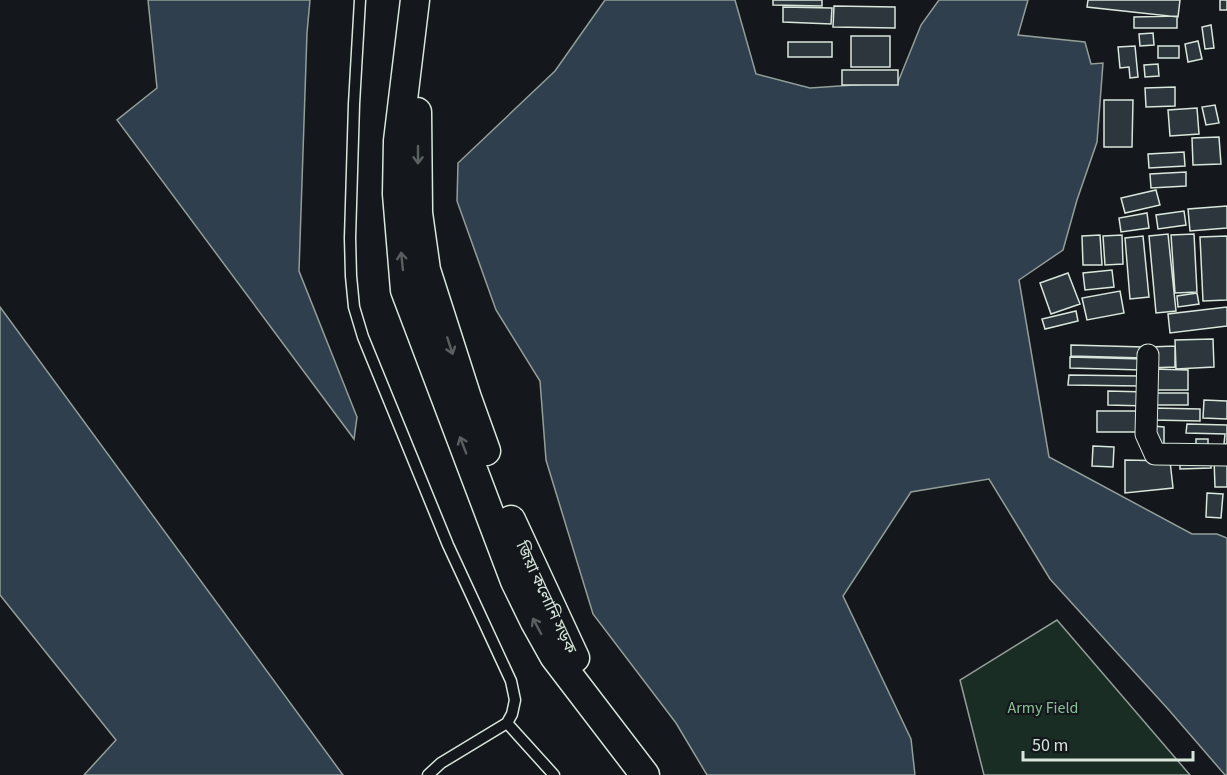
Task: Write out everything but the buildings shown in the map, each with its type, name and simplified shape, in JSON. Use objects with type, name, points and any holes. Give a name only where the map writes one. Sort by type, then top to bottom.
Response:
[{"type":"main road","name":"জিয়া কলোনি সড়ক","points":[[414,6],[418,213],[424,259],[467,398],[515,530],[573,655],[667,775]]},
{"type":"main road","points":[[414,6],[398,141],[396,194],[405,290],[515,581],[535,622],[554,656],[645,775]]},
{"type":"street","points":[[1148,355],[1146,434],[1155,454],[1227,455]]},
{"type":"lane","points":[[360,0],[350,238],[354,307],[363,337],[448,545],[511,681],[515,700],[507,723],[441,764],[429,775]]},
{"type":"lane","points":[[507,723],[554,775]]},
{"type":"green space","name":"Army Field","points":[[1057,620],[1190,775],[984,775],[960,680]]},
{"type":"water","points":[[148,0],[310,0],[299,271],[357,417],[354,439],[117,120],[157,88]]},
{"type":"water","points":[[605,0],[735,0],[756,74],[810,88],[898,82],[921,25],[939,0],[1028,0],[1018,35],[1085,42],[1091,64],[1103,63],[1097,142],[1063,250],[1019,280],[1049,457],[1192,534],[1217,534],[1227,538],[1227,775],[1050,579],[989,479],[911,492],[843,596],[911,739],[915,775],[707,775],[676,723],[593,614],[546,460],[540,381],[496,310],[457,201],[458,163],[555,71]]},
{"type":"water","points":[[0,307],[343,775],[84,775],[116,740],[0,595]]}]
